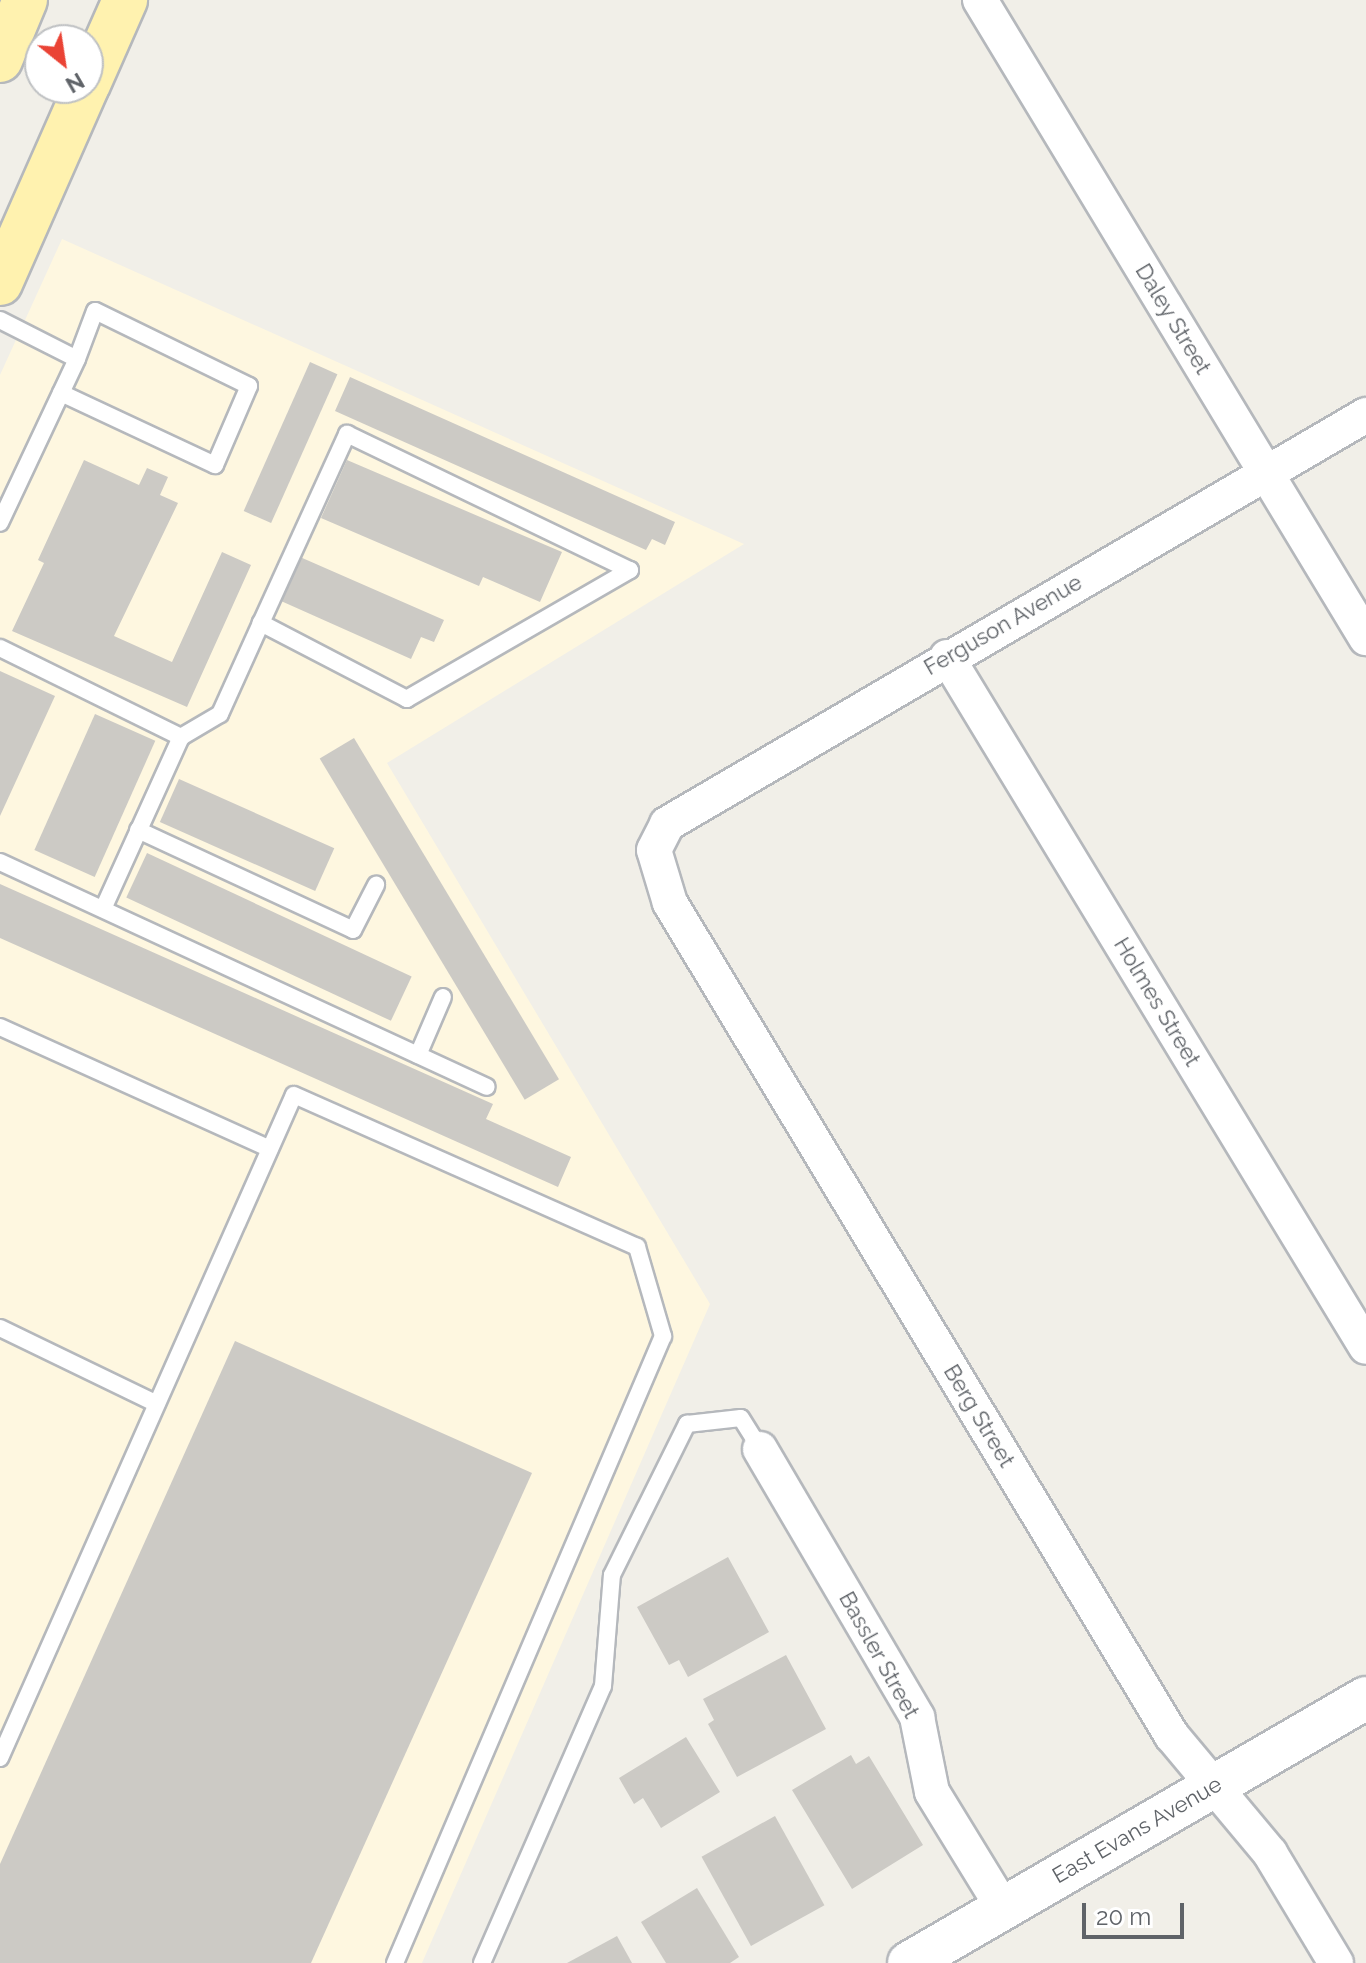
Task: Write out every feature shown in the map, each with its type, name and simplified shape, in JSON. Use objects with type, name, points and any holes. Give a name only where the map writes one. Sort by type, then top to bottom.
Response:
[{"type":"main road","points":[[0,60],[25,0]]},
{"type":"main road","points":[[104,48],[125,0]]},
{"type":"main road","points":[[0,283],[79,104]]},
{"type":"street","name":"Daley Street","points":[[980,0],[1366,638]]},
{"type":"street","name":"Ferguson Avenue","points":[[654,850],[667,824],[947,657],[1366,415]]},
{"type":"street","name":"Holmes Street","points":[[947,657],[1366,1347]]},
{"type":"street","name":"Berg Street","points":[[654,850],[670,903],[1164,1722],[1270,1853],[1336,1963]]},
{"type":"street","name":"Bassler Street","points":[[760,1449],[917,1717],[932,1792],[1003,1908]]},
{"type":"street","name":"East Evans Avenue","points":[[909,1963],[1366,1698]]},
{"type":"lane","points":[[0,523],[61,393],[77,359],[95,311],[249,386],[215,465],[61,393]]},
{"type":"lane","points":[[0,320],[77,359]]},
{"type":"lane","points":[[103,909],[181,737],[220,714],[261,623],[347,434],[630,570],[407,699],[261,623]]},
{"type":"lane","points":[[0,648],[181,737]]},
{"type":"lane","points":[[138,830],[353,930],[376,885]]},
{"type":"lane","points":[[0,862],[487,1087]]},
{"type":"lane","points":[[418,1055],[443,997]]},
{"type":"lane","points":[[0,1027],[270,1149]]},
{"type":"lane","points":[[0,1758],[294,1095],[637,1247],[663,1336],[395,1963]]},
{"type":"lane","points":[[0,1328],[157,1404]]},
{"type":"lane","points":[[482,1963],[603,1686],[612,1575],[687,1424],[741,1418],[760,1449]]},
{"type":"shaded area","points":[[62,239],[744,544],[387,763],[710,1304],[422,1963],[0,1963],[0,375]]},
{"type":"building","points":[[310,362],[337,374],[271,523],[244,511]]},
{"type":"building","points":[[350,377],[675,522],[665,545],[652,539],[646,550],[335,411]]},
{"type":"building","points":[[84,460],[139,485],[147,468],[168,477],[160,495],[178,503],[114,636],[172,662],[222,552],[251,565],[187,707],[12,631],[44,563],[38,560]]},
{"type":"building","points":[[347,460],[562,552],[540,602],[483,577],[479,586],[321,518]]},
{"type":"building","points":[[300,557],[444,620],[434,642],[421,637],[411,659],[281,601]]},
{"type":"building","points":[[0,671],[55,696],[0,816]]},
{"type":"building","points":[[95,714],[155,741],[95,877],[34,850]]},
{"type":"building","points":[[354,738],[559,1079],[525,1100],[320,759]]},
{"type":"building","points":[[179,779],[334,848],[315,891],[160,822]]},
{"type":"building","points":[[147,853],[412,976],[391,1021],[126,897]]},
{"type":"building","points":[[0,884],[493,1104],[486,1119],[571,1157],[558,1187],[0,938]]},
{"type":"building","points":[[235,1341],[532,1473],[311,1963],[0,1963],[0,1864]]},
{"type":"building","points":[[728,1557],[769,1632],[688,1677],[679,1660],[669,1665],[637,1607]]},
{"type":"building","points":[[786,1655],[826,1729],[737,1777],[708,1724],[714,1720],[703,1699]]},
{"type":"building","points":[[686,1737],[720,1792],[661,1828],[643,1798],[634,1804],[619,1778]]},
{"type":"building","points":[[851,1755],[856,1764],[869,1756],[923,1845],[852,1889],[792,1790]]},
{"type":"building","points":[[775,1816],[824,1905],[751,1946],[702,1857]]},
{"type":"building","points":[[697,1888],[739,1957],[730,1963],[666,1963],[641,1922]]},
{"type":"building","points":[[617,1936],[632,1963],[567,1963]]}]
